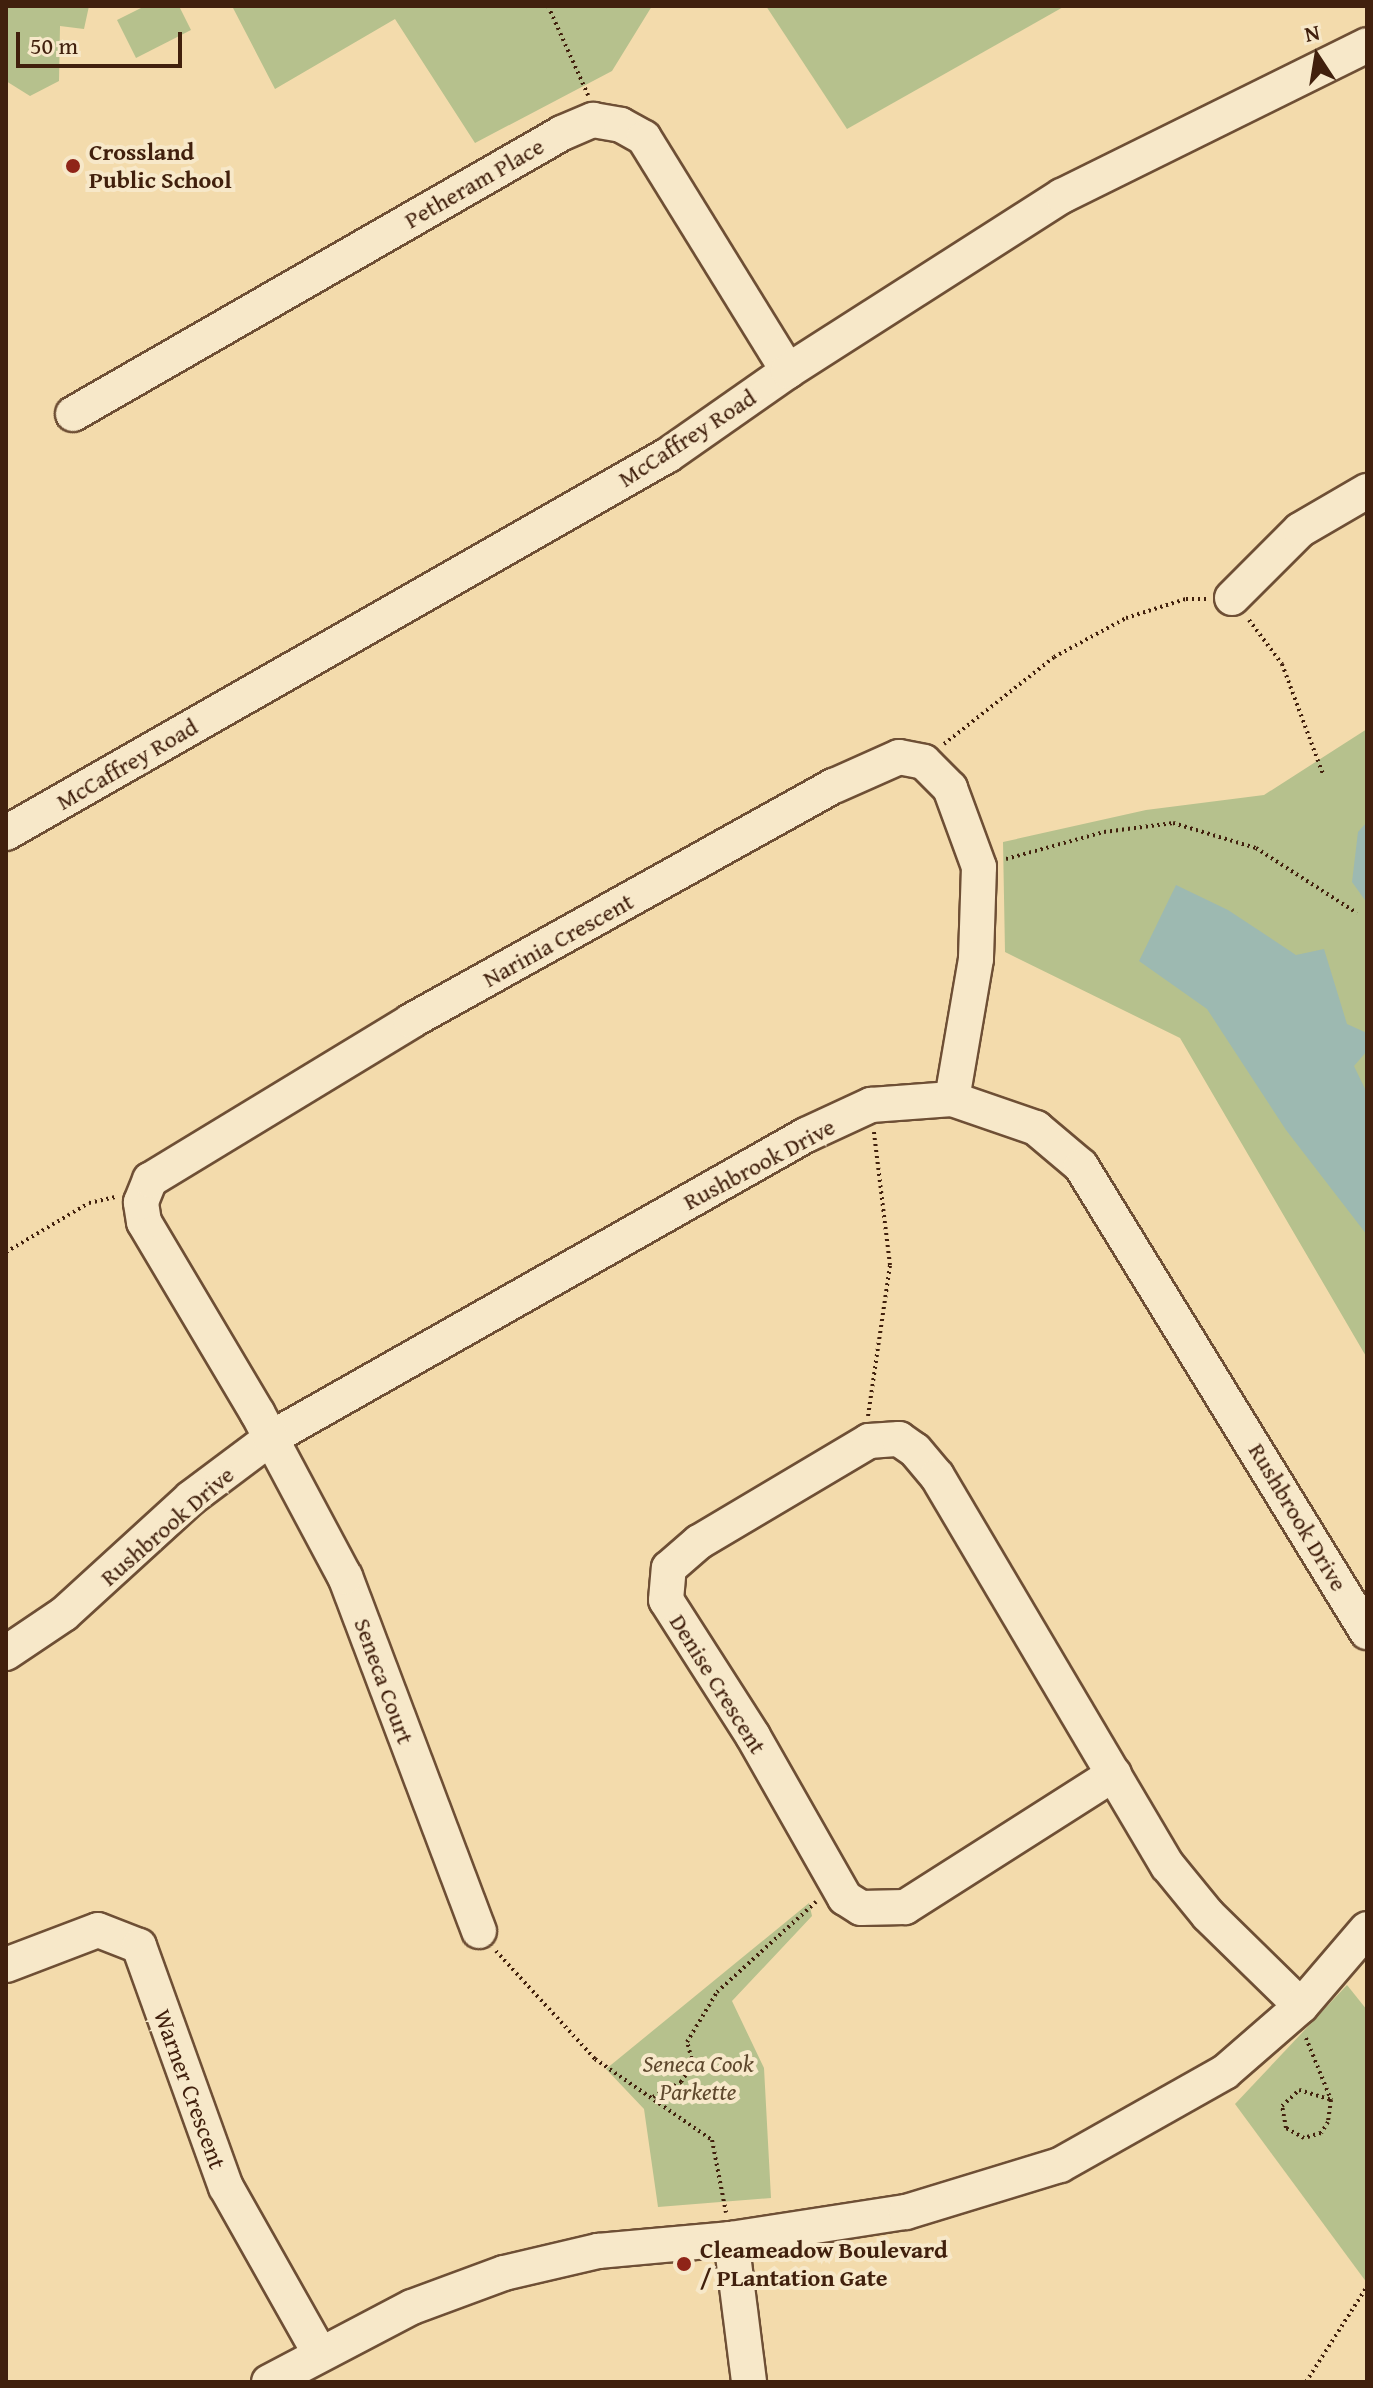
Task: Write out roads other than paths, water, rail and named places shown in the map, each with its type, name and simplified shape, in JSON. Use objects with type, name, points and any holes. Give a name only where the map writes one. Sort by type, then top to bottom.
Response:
[{"type":"street","name":"McCaffrey Road","points":[[6,833],[668,455],[788,371],[1062,196],[1367,45]]},
{"type":"street","name":"Petheram Place","points":[[73,414],[562,133],[599,121],[621,125],[644,138],[788,371]]},
{"type":"street","points":[[1232,598],[1300,530],[1367,491]]},
{"type":"street","name":"Narinia Crescent","points":[[271,1438],[150,1234],[141,1202],[158,1172],[398,1029],[834,786],[899,757],[924,762],[950,788],[979,867],[976,959],[952,1099]]},
{"type":"street","name":"Rushbrook Drive","points":[[6,1653],[64,1614],[191,1498],[271,1438],[806,1135],[871,1105],[952,1099],[1036,1128],[1081,1166],[1367,1632]]},
{"type":"street","name":"Seneca Court","points":[[271,1438],[345,1577],[479,1931]]},
{"type":"street","name":"Denise Crescent","points":[[899,1439],[937,1476],[1114,1774],[905,1907],[861,1908],[845,1898],[753,1736],[671,1609],[666,1586],[678,1557],[869,1441],[899,1439]]},
{"type":"street","points":[[1114,1774],[1168,1866],[1303,2022]]},
{"type":"street","points":[[269,2382],[319,2352],[412,2307],[504,2273],[729,2226],[906,2212],[1060,2165],[1225,2072],[1303,2022],[1356,1964],[1367,1929]]},
{"type":"street","name":"Warner Crescent","points":[[6,1965],[98,1930],[139,1946],[226,2187],[319,2352]]},
{"type":"street","points":[[729,2226],[749,2382]]},
{"type":"water","points":[[1367,822],[1367,903],[1352,882],[1358,832]]},
{"type":"water","points":[[1176,885],[1228,910],[1296,955],[1324,949],[1347,1024],[1367,1033],[1367,1051],[1354,1066],[1367,1093],[1367,1235],[1286,1130],[1207,1009],[1139,961]]},
{"type":"place","name":"Crossland Public School","points":[[73,166]]},
{"type":"place","name":"Cleameadow Boulevard / PLantation Gate","points":[[684,2264]]},
{"type":"park label","name":"Seneca Cook Parkette","points":[[698,2078]]}]
